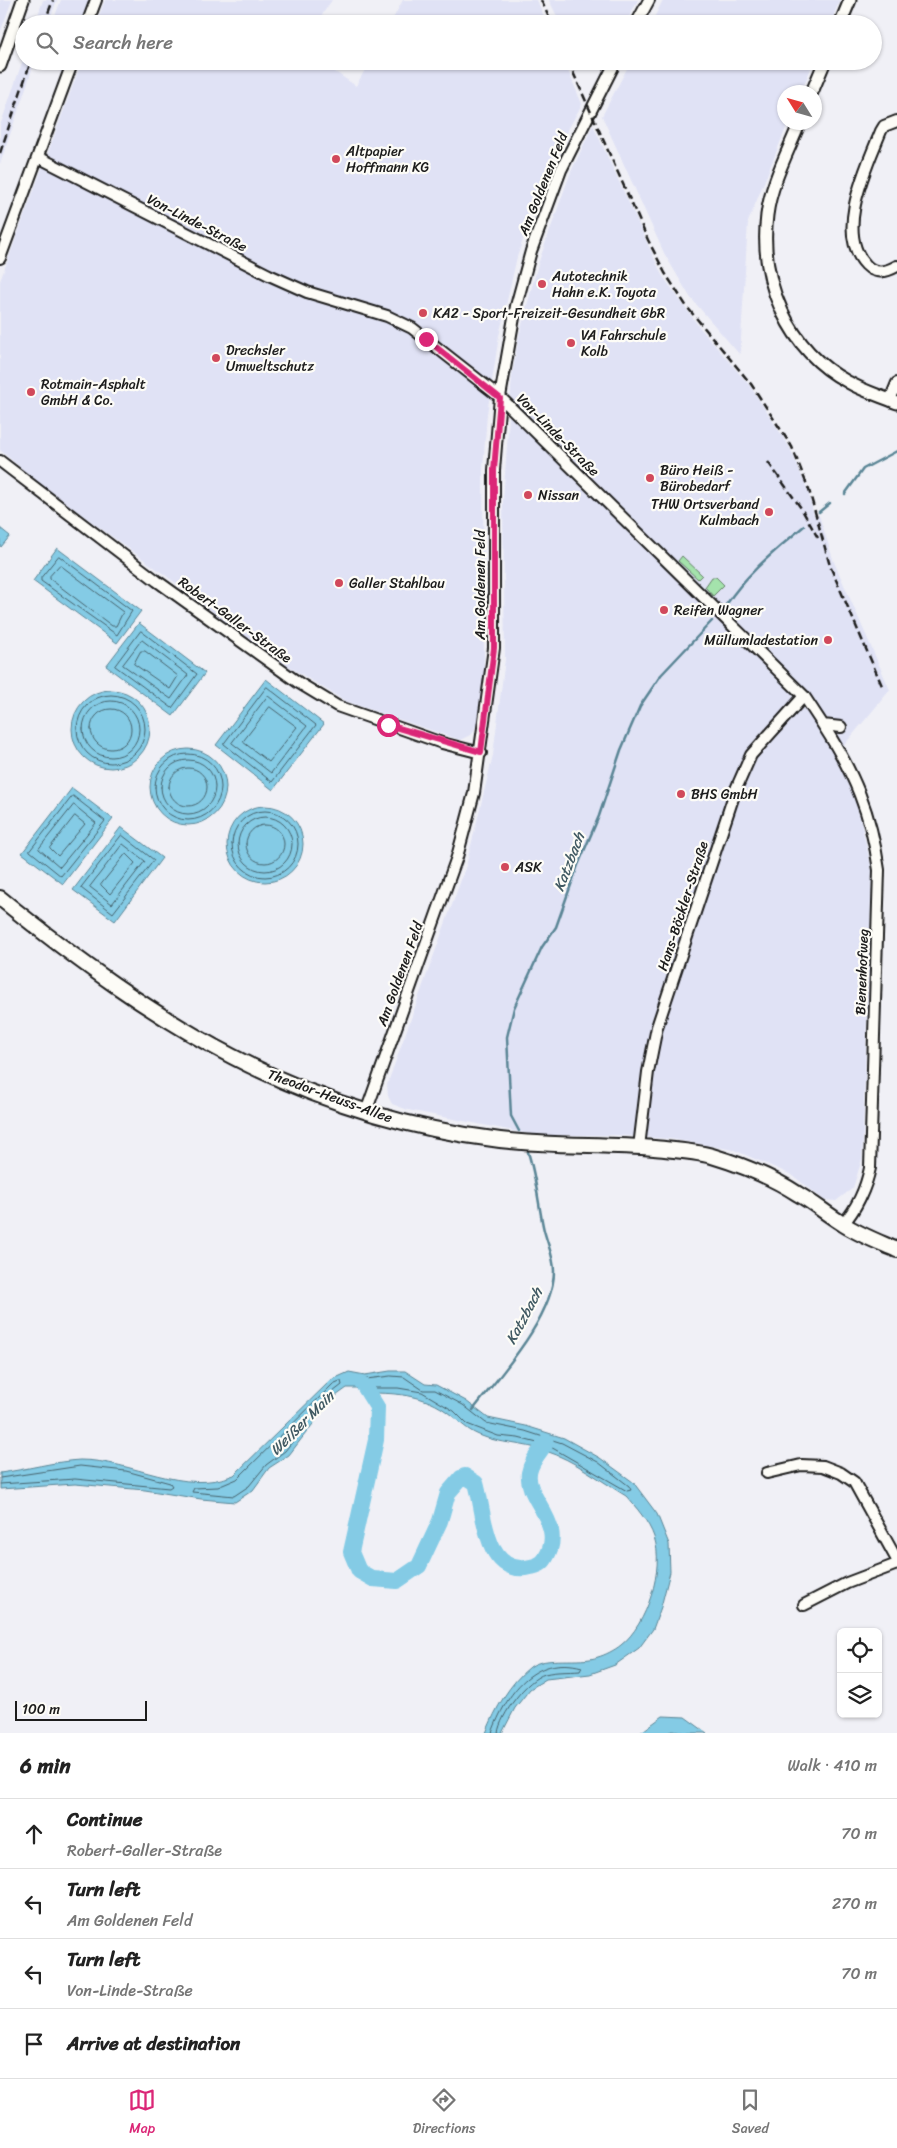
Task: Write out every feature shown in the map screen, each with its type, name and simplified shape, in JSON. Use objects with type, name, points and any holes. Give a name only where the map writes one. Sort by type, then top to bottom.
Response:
[{"type":"main road","name":"Theodor-Heuss-Allee","points":[[0,898],[111,983],[172,1024],[246,1065],[366,1112],[405,1122],[501,1140],[639,1147],[711,1155],[749,1169],[796,1193],[843,1224],[897,1250]]},
{"type":"street","points":[[18,15],[23,0]]},
{"type":"street","points":[[91,15],[96,0]]},
{"type":"street","points":[[640,15],[648,0]]},
{"type":"street","points":[[844,15],[850,0]]},
{"type":"street","points":[[0,66],[15,23]]},
{"type":"street","points":[[0,258],[71,70]]},
{"type":"street","name":"Am Goldenen Feld","points":[[366,1112],[457,856],[474,793],[494,648],[494,470],[500,398],[516,306],[548,202],[578,132],[611,70]]},
{"type":"street","points":[[815,85],[821,70]]},
{"type":"street","points":[[897,121],[884,126],[881,131],[855,202],[852,230],[860,258],[868,267],[876,271],[886,272],[897,266]]},
{"type":"street","points":[[797,130],[775,185],[767,214],[765,239],[768,269],[775,298],[788,324],[803,345],[822,363],[848,382],[894,402],[897,383]]},
{"type":"street","name":"Von-Linde-Straße","points":[[38,157],[269,275],[307,292],[387,316],[412,328],[500,398],[804,696],[823,725]]},
{"type":"street","name":"Robert-Galler-Straße","points":[[0,461],[157,581],[299,683],[337,706],[434,740],[481,752]]},
{"type":"street","name":"Hans-Böckler-Straße","points":[[639,1147],[648,1072],[657,1027],[736,789],[751,755],[804,696]]},
{"type":"street","points":[[823,725],[841,727]]},
{"type":"street","name":"Bienenhofweg","points":[[823,725],[847,763],[864,802],[875,840],[879,870],[870,1168],[867,1182],[843,1224]]},
{"type":"street","points":[[767,1473],[801,1465],[823,1466],[841,1473],[854,1482],[897,1560]]},
{"type":"street","points":[[804,1605],[847,1583],[897,1564]]},
{"type":"shaded area","points":[[0,0],[12,0],[0,33]]},
{"type":"shaded area","points":[[43,0],[57,0],[51,15],[38,15]]},
{"type":"shaded area","points":[[61,0],[89,0],[83,15],[55,15]]},
{"type":"shaded area","points":[[105,0],[332,0],[322,15],[99,15]]},
{"type":"shaded area","points":[[403,0],[537,0],[543,15],[395,15]]},
{"type":"shaded area","points":[[549,0],[638,0],[630,15],[556,15]]},
{"type":"shaded area","points":[[663,0],[840,0],[834,15],[656,15]]},
{"type":"shaded area","points":[[19,70],[32,70],[0,164],[0,126]]},
{"type":"shaded area","points":[[79,70],[332,70],[356,86],[365,70],[568,70],[582,104],[563,139],[534,208],[517,257],[499,336],[487,414],[483,469],[484,675],[477,724],[472,734],[460,740],[345,701],[262,650],[165,575],[41,485],[0,450],[0,281]]},
{"type":"shaded area","points":[[626,70],[810,70],[804,85],[777,85],[777,130],[785,130],[748,222],[740,355],[690,297],[664,253],[602,116]]},
{"type":"shaded area","points":[[593,125],[662,275],[700,328],[750,386],[790,448],[808,491],[814,516],[819,515],[834,562],[890,690],[835,756],[856,801],[872,870],[862,1159],[853,1188],[836,1201],[824,1200],[792,1175],[734,1150],[671,1139],[614,1135],[534,1135],[408,1110],[392,1104],[388,1096],[387,1085],[466,866],[493,755],[505,659],[503,501],[512,375],[519,336],[538,264],[570,174]]},
{"type":"green space","points":[[682,556],[702,575],[698,579],[678,561]]},
{"type":"green space","points":[[712,577],[716,577],[724,585],[713,596],[705,587]]},
{"type":"water","points":[[0,528],[10,536],[1,547],[0,546]]},
{"type":"water","points":[[57,548],[141,611],[117,643],[33,581]]},
{"type":"water","points":[[139,623],[205,673],[173,716],[106,666]]},
{"type":"water","points":[[266,679],[324,724],[273,790],[216,745]]},
{"type":"water","points":[[111,690],[126,693],[139,701],[147,714],[150,729],[147,744],[139,757],[126,765],[111,768],[96,765],[83,757],[75,744],[72,729],[75,714],[83,701],[96,693]]},
{"type":"water","points":[[188,749],[202,752],[215,760],[223,773],[226,787],[223,801],[215,814],[202,822],[188,825],[174,822],[161,814],[153,801],[150,787],[153,773],[161,760],[174,752]]},
{"type":"water","points":[[72,788],[113,819],[63,884],[22,853]]},
{"type":"water","points":[[265,806],[280,809],[292,817],[300,829],[303,844],[300,859],[292,871],[280,879],[265,882],[250,879],[238,871],[230,859],[227,844],[230,829],[238,817],[250,809]]},
{"type":"water","points":[[121,827],[162,858],[115,921],[73,890]]},
{"type":"water","name":"Weißer Main","points":[[405,1371],[425,1384],[436,1385],[466,1401],[488,1418],[526,1426],[564,1438],[600,1458],[633,1482],[657,1514],[669,1544],[670,1572],[661,1607],[653,1629],[639,1648],[615,1665],[590,1674],[546,1679],[530,1689],[515,1708],[502,1733],[486,1733],[504,1697],[522,1674],[537,1663],[554,1660],[590,1659],[604,1655],[619,1647],[639,1624],[646,1610],[655,1580],[657,1550],[652,1531],[642,1515],[626,1496],[567,1460],[538,1448],[479,1435],[441,1408],[419,1398],[397,1394],[361,1393],[356,1388],[347,1388],[333,1398],[289,1455],[269,1468],[253,1490],[235,1502],[201,1499],[145,1490],[75,1484],[0,1489],[0,1473],[80,1460],[119,1465],[196,1482],[234,1475],[331,1380],[349,1372],[365,1375]]},
{"type":"water","points":[[663,1716],[685,1717],[707,1733],[686,1733],[674,1730],[667,1733],[640,1733]]},
{"type":"waterway","name":"Katzbach","points":[[845,494],[863,469],[897,451]]},
{"type":"waterway","name":"Katzbach","points":[[819,512],[830,503]]},
{"type":"waterway","name":"Katzbach","points":[[726,605],[752,573],[804,526]]},
{"type":"waterway","name":"Katzbach","points":[[519,1131],[511,1116],[507,1037],[514,1008],[542,947],[556,927],[578,865],[599,816],[621,750],[640,706],[661,675],[712,621]]},
{"type":"waterway","name":"Katzbach","points":[[473,1410],[523,1345],[545,1307],[552,1289],[553,1260],[543,1226],[528,1152]]},
{"type":"waterway","points":[[364,1386],[377,1407],[376,1440],[351,1552],[359,1571],[373,1579],[397,1581],[419,1566],[440,1521],[448,1493],[465,1476],[476,1483],[488,1537],[501,1560],[511,1567],[525,1568],[541,1563],[551,1546],[552,1535],[549,1524],[529,1483],[529,1473],[533,1461],[546,1443]]},
{"type":"railway","points":[[47,15],[53,0]]},
{"type":"railway","points":[[541,0],[548,15]]},
{"type":"railway","points":[[0,153],[28,70]]},
{"type":"railway","points":[[572,70],[648,240],[665,273],[687,307],[751,384],[792,447],[809,490],[830,566],[883,688]]},
{"type":"railway","points":[[768,462],[801,508],[818,538]]},
{"type":"place","name":"Altpapier Hoffmann KG","points":[[336,159]]},
{"type":"place","name":"Autotechnik Hahn e.K. Toyota","points":[[542,284]]},
{"type":"place","name":"KA2 - Sport-Freizeit-Gesundheit GbR","points":[[423,313]]},
{"type":"place","name":"VA Fahrschule Kolb","points":[[571,343]]},
{"type":"place","name":"Drechsler Umweltschutz","points":[[216,358]]},
{"type":"place","name":"Rotmain-Asphalt GmbH & Co.","points":[[31,392]]},
{"type":"place","name":"Büro Heiß - Bürobedarf","points":[[650,478]]},
{"type":"place","name":"Nissan","points":[[528,495]]},
{"type":"place","name":"THW Ortsverband Kulmbach","points":[[769,512]]},
{"type":"place","name":"Galler Stahlbau","points":[[339,583]]},
{"type":"place","name":"Reifen Wagner","points":[[664,610]]},
{"type":"place","name":"Müllumladestation","points":[[828,640]]},
{"type":"place","name":"BHS GmbH","points":[[681,794]]},
{"type":"place","name":"ASK","points":[[505,867]]},
{"type":"route","points":[[388,725],[442,743],[481,752],[494,648],[494,470],[500,398],[426,339]]}]
